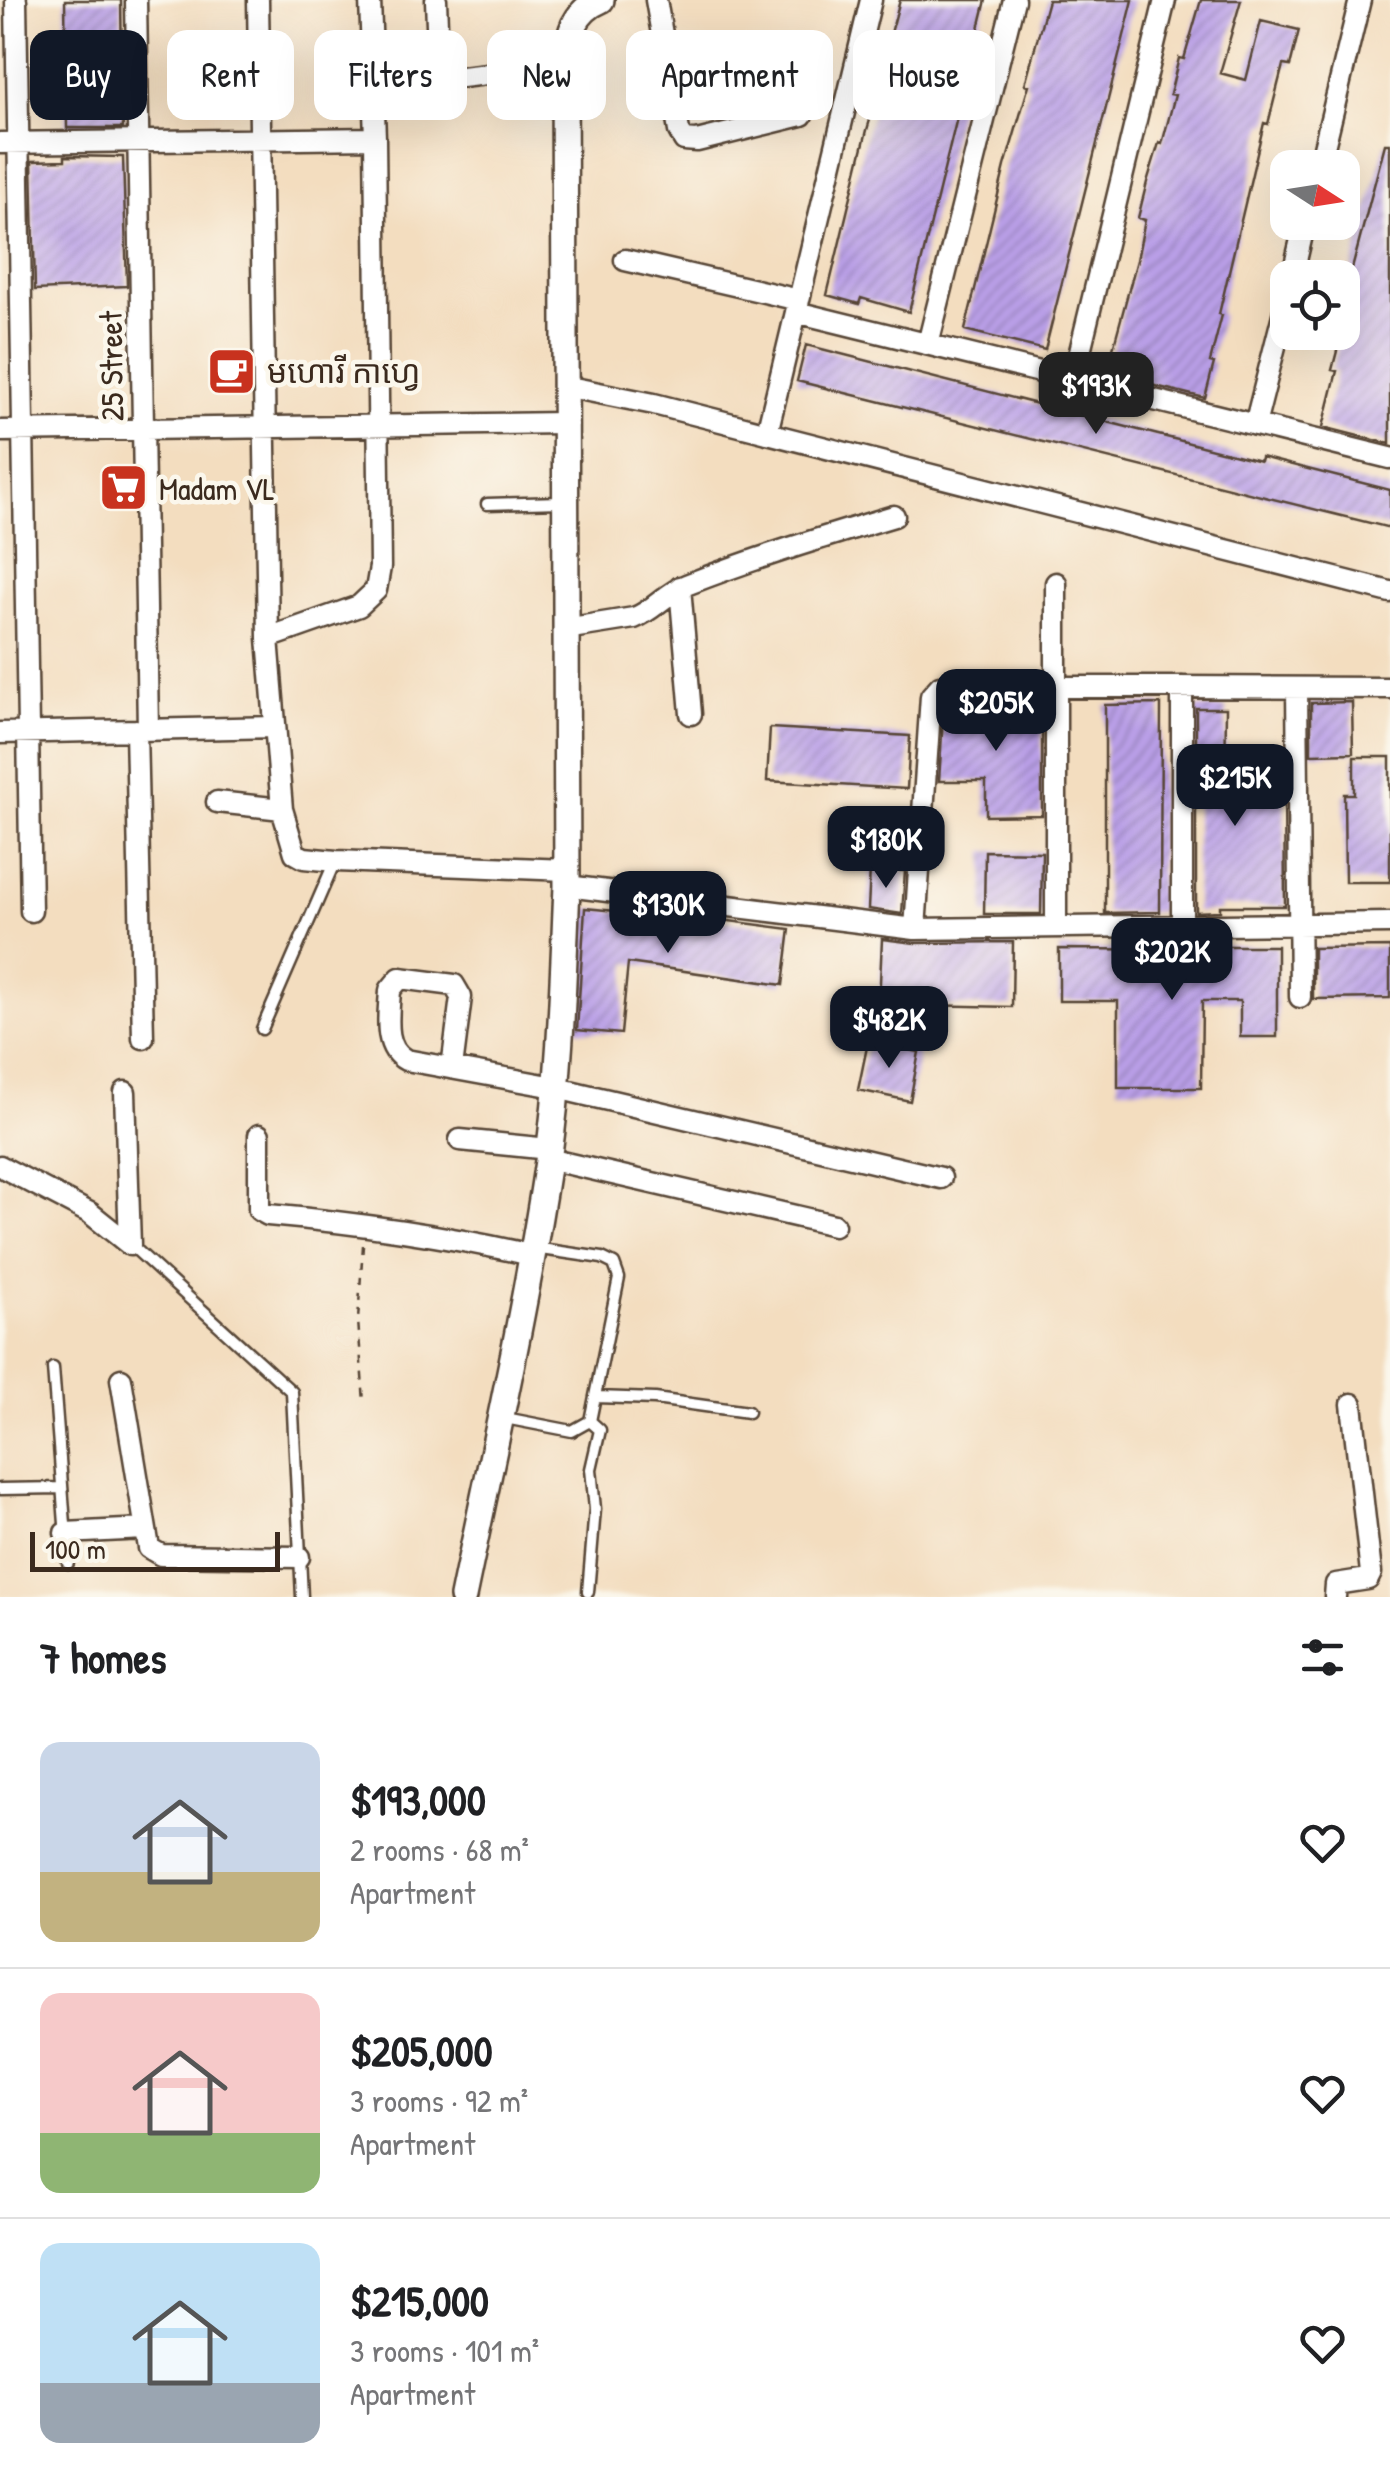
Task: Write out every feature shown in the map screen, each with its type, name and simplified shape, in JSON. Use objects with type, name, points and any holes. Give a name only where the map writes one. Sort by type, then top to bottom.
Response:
[{"type":"street","points":[[16,0],[8,143],[23,430],[31,911]]},
{"type":"street","name":"25 Street","points":[[136,0],[142,428],[143,1038]]},
{"type":"street","points":[[258,0],[268,638],[282,808],[294,853],[304,858],[567,878],[915,929],[1390,923]]},
{"type":"street","points":[[268,638],[359,606],[376,590],[380,567],[376,138],[370,0]]},
{"type":"street","points":[[436,0],[438,76],[487,74]]},
{"type":"street","points":[[574,30],[578,16],[601,0]]},
{"type":"street","points":[[767,432],[871,0]]},
{"type":"street","points":[[928,344],[1014,0]]},
{"type":"street","points":[[1072,380],[1165,0]]},
{"type":"street","points":[[1323,150],[1360,0]]},
{"type":"street","points":[[662,1],[666,30]]},
{"type":"street","points":[[463,1597],[532,1251],[555,1090],[567,878],[564,120]]},
{"type":"street","points":[[678,120],[684,140],[697,141],[782,120]]},
{"type":"street","points":[[8,143],[376,138]]},
{"type":"street","points":[[625,260],[928,344],[1390,458]]},
{"type":"street","points":[[1256,425],[1274,350]]},
{"type":"street","points":[[564,386],[767,432],[1390,592]]},
{"type":"street","points":[[0,431],[563,423]]},
{"type":"street","points":[[565,630],[644,615],[680,587],[790,547],[894,516]]},
{"type":"street","points":[[1056,583],[1056,927]]},
{"type":"street","points":[[680,587],[692,714]]},
{"type":"street","points":[[915,929],[931,696],[940,686],[1390,688]]},
{"type":"street","points":[[1182,687],[1182,926]]},
{"type":"street","points":[[1297,688],[1300,996]]},
{"type":"street","points":[[0,733],[274,727]]},
{"type":"street","points":[[217,802],[282,808]]},
{"type":"street","points":[[452,1068],[459,989],[454,985],[400,978],[390,990],[389,1040],[399,1057],[406,1060],[941,1178]]},
{"type":"street","points":[[125,1092],[130,1245]]},
{"type":"street","points":[[259,1134],[258,1210],[268,1215],[365,1224],[532,1251]]},
{"type":"street","points":[[460,1140],[548,1154],[834,1225]]},
{"type":"street","points":[[0,1166],[90,1213],[130,1245]]},
{"type":"street","points":[[121,1379],[149,1548],[161,1555],[299,1557]]},
{"type":"street","points":[[1335,1597],[1336,1584],[1368,1579],[1371,1573],[1352,1404]]},
{"type":"street","points":[[65,1533],[146,1529]]},
{"type":"lane","points":[[487,504],[563,502]]},
{"type":"lane","points":[[262,1028],[336,860]]},
{"type":"lane","points":[[130,1245],[292,1392],[302,1597]]},
{"type":"lane","points":[[500,1417],[572,1431],[590,1421],[596,1398],[619,1278],[614,1264],[602,1258],[532,1251]]},
{"type":"lane","points":[[53,1368],[68,1563]]},
{"type":"lane","points":[[596,1398],[655,1399],[748,1412]]},
{"type":"lane","points":[[588,1592],[595,1508],[591,1469],[600,1430],[590,1421]]},
{"type":"lane","points":[[0,1489],[62,1488]]},
{"type":"path","points":[[364,1403],[358,1320],[365,1224]]},
{"type":"building","points":[[65,0],[121,0],[121,30],[65,30]]},
{"type":"building","points":[[900,0],[986,0],[979,30],[892,30]]},
{"type":"building","points":[[1048,0],[1133,0],[1045,350],[965,330]]},
{"type":"building","points":[[1201,0],[1241,0],[1220,73],[1246,80],[1261,21],[1299,30],[1290,66],[1283,65],[1268,124],[1264,123],[1219,314],[1222,315],[1210,362],[1214,363],[1205,398],[1106,374],[1137,260],[1145,220],[1138,218],[1147,182],[1175,95],[1170,94],[1179,58],[1184,59]]},
{"type":"building","points":[[67,120],[123,120],[123,128],[67,128]]},
{"type":"building","points":[[870,120],[956,120],[909,312],[861,298],[859,304],[827,295]]},
{"type":"building","points":[[1385,144],[1390,144],[1390,444],[1323,427],[1337,371],[1332,370],[1337,350],[1360,350],[1360,260],[1354,260]]},
{"type":"building","points":[[65,156],[123,157],[127,286],[35,290],[32,161],[65,160]]},
{"type":"building","points":[[806,345],[1260,461],[1261,457],[1390,490],[1390,528],[797,381]]},
{"type":"building","points":[[1352,702],[1353,753],[1311,754],[1311,703]]},
{"type":"building","points":[[944,703],[1042,705],[1042,815],[986,816],[986,781],[939,781]]},
{"type":"building","points":[[1161,704],[1160,912],[1105,913],[1105,705]]},
{"type":"building","points":[[1196,708],[1226,708],[1225,786],[1284,786],[1285,906],[1220,906],[1220,911],[1196,912]]},
{"type":"building","points":[[770,728],[910,736],[907,789],[767,781]]},
{"type":"building","points":[[1354,757],[1390,757],[1390,882],[1345,882],[1344,794],[1354,794]]},
{"type":"building","points":[[985,851],[1042,852],[1041,914],[984,914]]},
{"type":"building","points":[[870,869],[905,871],[902,914],[868,909]]},
{"type":"building","points":[[585,908],[637,913],[637,909],[790,929],[783,985],[628,963],[621,1034],[577,1030]]},
{"type":"building","points":[[882,939],[915,943],[1013,942],[1012,1007],[879,1004]]},
{"type":"building","points":[[1220,946],[1277,946],[1277,1037],[1240,1037],[1240,1001],[1202,1001],[1201,1088],[1118,1088],[1118,1001],[1059,1001],[1059,949],[1220,950]]},
{"type":"building","points":[[1390,947],[1390,998],[1313,999],[1313,948]]},
{"type":"building","points":[[868,1042],[919,1052],[910,1101],[858,1090]]},
{"type":"place","name":"មហោរី កាហ្វេ","points":[[232,371]]},
{"type":"place","name":"Madam VL","points":[[124,488]]}]
